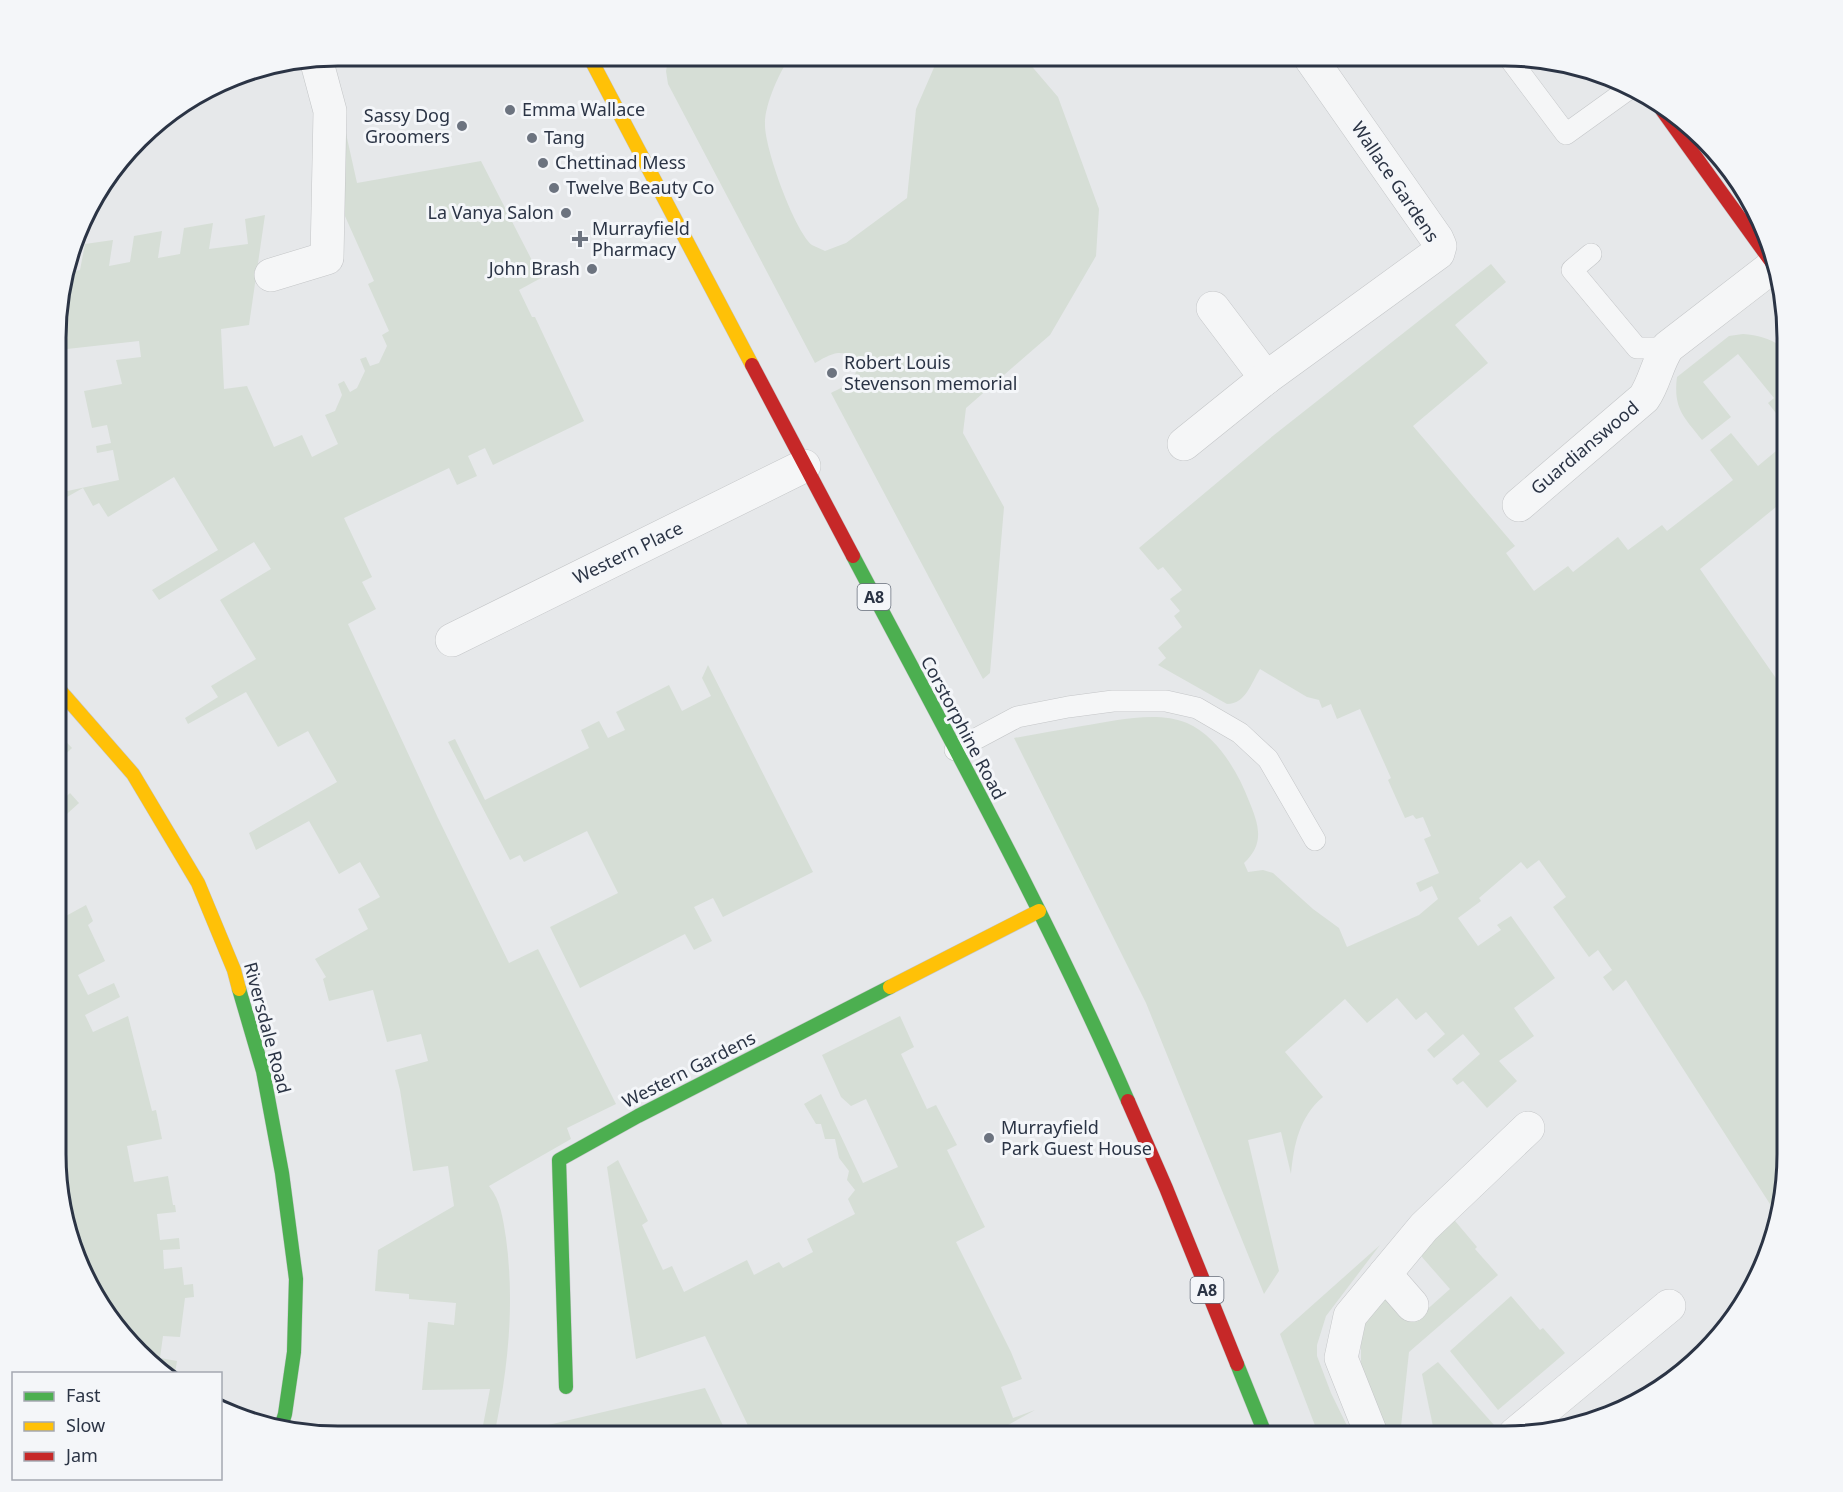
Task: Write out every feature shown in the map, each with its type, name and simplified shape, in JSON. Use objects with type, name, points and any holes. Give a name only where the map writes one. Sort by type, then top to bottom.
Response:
[{"type":"street","name":"Corstorphine Road","points":[[594,66],[1039,911],[1101,1039],[1166,1188],[1262,1426]]},
{"type":"street","name":"Wallace Gardens","points":[[1184,444],[1266,378],[1438,253],[1440,246],[1437,239],[1316,66]]},
{"type":"street","points":[[271,275],[327,258],[330,111],[318,67]]},
{"type":"street","points":[[1670,121],[1763,251]]},
{"type":"street","name":"Guardianswood","points":[[1519,505],[1644,398],[1654,382],[1663,355],[1676,341],[1768,269]]},
{"type":"street","points":[[1213,308],[1266,378]]},
{"type":"street","name":"Western Place","points":[[452,640],[804,466]]},
{"type":"street","name":"Riversdale Road","points":[[66,697],[133,774],[198,883],[234,970],[263,1071],[282,1173],[296,1279],[294,1352],[283,1421]]},
{"type":"street","name":"Western Gardens","points":[[566,1387],[559,1160],[638,1116],[1039,911]]},
{"type":"street","points":[[1367,1426],[1341,1358],[1350,1316],[1424,1227],[1528,1128]]},
{"type":"street","points":[[1384,1274],[1413,1305]]},
{"type":"street","points":[[1526,1425],[1669,1306]]},
{"type":"lane","points":[[1515,67],[1566,134],[1623,93]]},
{"type":"lane","points":[[1591,254],[1572,270],[1637,348],[1657,348],[1676,341]]},
{"type":"lane","points":[[955,750],[1017,717],[1068,707],[1124,701],[1166,702],[1197,708],[1240,733],[1268,759],[1315,840]]},
{"type":"shaded area","points":[[667,66],[785,66],[770,99],[765,117],[766,136],[775,170],[797,223],[812,245],[825,251],[846,243],[907,198],[916,109],[935,66],[1032,66],[1058,97],[1099,209],[1096,256],[1050,335],[966,408],[963,433],[1004,507],[990,673],[983,679],[831,393],[852,380],[856,371],[854,362],[848,355],[838,353],[815,363],[668,84]]},
{"type":"shaded area","points":[[341,111],[357,183],[481,161],[541,278],[519,290],[532,317],[535,317],[584,421],[493,465],[485,448],[468,456],[477,476],[457,485],[449,468],[344,518],[372,577],[362,582],[376,609],[348,624],[438,818],[509,963],[538,949],[616,1104],[567,1128],[571,1139],[489,1186],[499,1204],[502,1217],[509,1263],[510,1288],[509,1337],[496,1426],[483,1426],[490,1389],[422,1390],[428,1322],[454,1325],[456,1303],[409,1299],[409,1294],[375,1291],[378,1250],[454,1206],[448,1166],[413,1171],[395,1070],[428,1061],[421,1034],[387,1042],[373,990],[329,1001],[323,979],[326,977],[315,959],[368,929],[358,909],[380,897],[360,862],[339,874],[309,821],[256,850],[249,833],[337,782],[308,731],[278,747],[246,692],[188,724],[185,718],[218,697],[211,686],[256,659],[220,600],[271,569],[254,542],[159,600],[152,590],[218,550],[174,477],[108,517],[99,503],[93,506],[83,488],[66,498],[66,491],[119,480],[113,450],[97,453],[96,446],[111,443],[107,425],[92,428],[84,391],[122,384],[116,360],[141,357],[139,341],[66,349],[71,285],[74,271],[80,270],[85,244],[113,240],[109,266],[130,262],[134,236],[162,231],[158,258],[180,254],[184,228],[213,223],[209,249],[248,244],[245,219],[265,215],[249,325],[221,329],[224,389],[247,386],[274,447],[302,435],[312,457],[338,444],[325,415],[335,411],[342,395],[338,384],[344,381],[350,392],[357,388],[365,371],[360,359],[366,357],[370,366],[379,363],[387,346],[382,335],[389,331],[368,284],[374,281],[340,205]]},
{"type":"shaded area","points":[[1491,264],[1506,282],[1455,325],[1488,363],[1413,426],[1515,546],[1506,553],[1534,591],[1568,566],[1573,572],[1618,537],[1628,550],[1662,525],[1667,531],[1733,480],[1710,450],[1731,433],[1758,466],[1777,450],[1777,506],[1700,569],[1777,680],[1777,1154],[1772,1207],[1626,980],[1613,991],[1603,977],[1612,970],[1598,950],[1589,957],[1553,907],[1566,897],[1539,860],[1527,869],[1521,862],[1479,898],[1481,901],[1458,918],[1478,946],[1501,930],[1497,925],[1511,916],[1555,978],[1514,1008],[1534,1036],[1499,1061],[1517,1081],[1487,1108],[1463,1081],[1457,1085],[1452,1079],[1480,1054],[1463,1034],[1434,1058],[1427,1050],[1445,1034],[1426,1012],[1416,1020],[1397,998],[1367,1023],[1345,999],[1285,1052],[1323,1097],[1308,1113],[1299,1132],[1291,1174],[1281,1132],[1248,1140],[1279,1271],[1264,1294],[1146,1003],[1014,738],[1121,719],[1149,717],[1175,719],[1198,729],[1225,756],[1239,778],[1253,810],[1258,834],[1255,849],[1244,863],[1248,872],[1263,870],[1273,873],[1313,909],[1339,928],[1347,947],[1419,915],[1438,899],[1432,886],[1420,892],[1416,883],[1439,873],[1424,839],[1431,836],[1423,817],[1416,819],[1413,815],[1405,818],[1388,780],[1391,778],[1360,709],[1337,719],[1331,704],[1322,708],[1319,700],[1307,697],[1260,669],[1243,697],[1234,703],[1227,704],[1158,665],[1166,658],[1158,648],[1182,627],[1174,616],[1180,611],[1170,599],[1182,590],[1163,567],[1158,570],[1139,548],[1274,435]]},
{"type":"shaded area","points":[[1743,334],[1777,343],[1777,414],[1768,403],[1774,398],[1738,354],[1703,382],[1731,417],[1702,440],[1678,405],[1677,377],[1729,336]]},
{"type":"shaded area","points":[[708,665],[813,872],[723,917],[713,898],[694,907],[712,941],[694,950],[685,934],[580,988],[550,927],[618,893],[587,831],[524,862],[520,855],[510,860],[448,742],[455,739],[485,800],[589,748],[581,730],[599,721],[608,738],[625,730],[616,712],[669,685],[682,711],[711,696],[702,678]]},
{"type":"shaded area","points":[[66,742],[72,748],[66,754]]},
{"type":"shaded area","points":[[70,793],[79,803],[66,815],[66,797]]},
{"type":"shaded area","points":[[86,905],[93,921],[88,925],[105,961],[78,975],[88,995],[114,983],[120,997],[85,1015],[93,1032],[128,1016],[152,1111],[156,1110],[162,1139],[127,1146],[134,1182],[168,1176],[176,1212],[157,1214],[160,1240],[179,1238],[180,1249],[163,1250],[164,1269],[182,1267],[184,1285],[193,1284],[194,1297],[185,1298],[180,1337],[163,1336],[160,1358],[177,1361],[175,1372],[159,1359],[122,1320],[94,1274],[80,1241],[71,1207],[66,1154],[66,916]]},
{"type":"shaded area","points":[[900,1016],[914,1047],[901,1054],[927,1109],[936,1105],[957,1145],[947,1150],[985,1227],[956,1242],[1011,1352],[1022,1379],[1001,1387],[1013,1418],[1035,1410],[1008,1426],[748,1426],[705,1336],[636,1359],[607,1167],[618,1160],[648,1221],[642,1225],[663,1270],[672,1266],[684,1292],[747,1260],[754,1275],[779,1262],[783,1268],[813,1252],[807,1239],[855,1214],[848,1199],[855,1190],[847,1180],[849,1171],[839,1158],[835,1139],[825,1139],[821,1124],[816,1124],[804,1104],[821,1094],[863,1183],[898,1167],[866,1099],[851,1106],[841,1097],[822,1055]]},
{"type":"shaded area","points":[[1450,1215],[1498,1275],[1409,1352],[1401,1426],[1380,1426],[1361,1375],[1361,1330],[1386,1294],[1413,1322],[1450,1289],[1422,1257],[1419,1243]]},
{"type":"shaded area","points":[[1380,1245],[1326,1316],[1317,1345],[1317,1356],[1347,1426],[1315,1426],[1280,1334]]},
{"type":"shaded area","points":[[1511,1296],[1540,1330],[1543,1328],[1565,1353],[1498,1410],[1450,1351]]},
{"type":"shaded area","points":[[1438,1362],[1494,1425],[1433,1426],[1422,1374]]},
{"type":"shaded area","points":[[705,1388],[723,1426],[544,1426]]},
{"type":"traffic: fast","points":[[853,556],[1030,894],[1097,1031],[1128,1101]]},
{"type":"traffic: fast","points":[[566,1387],[559,1160],[638,1116],[890,987]]},
{"type":"traffic: fast","points":[[239,989],[263,1071],[282,1173],[296,1279],[294,1352],[283,1421]]},
{"type":"traffic: fast","points":[[1237,1364],[1262,1426]]},
{"type":"traffic: slow","points":[[594,66],[752,365]]},
{"type":"traffic: slow","points":[[66,697],[133,774],[198,883],[234,970],[239,989]]},
{"type":"traffic: slow","points":[[890,987],[1039,911]]},
{"type":"traffic: jam","points":[[1670,122],[1762,249]]},
{"type":"traffic: jam","points":[[752,365],[853,556]]},
{"type":"traffic: jam","points":[[1128,1101],[1237,1364]]},
{"type":"place","name":"Emma Wallace","points":[[510,110]]},
{"type":"place","name":"Sassy Dog Groomers","points":[[462,126]]},
{"type":"place","name":"Tang","points":[[532,138]]},
{"type":"place","name":"Chettinad Mess","points":[[543,163]]},
{"type":"place","name":"Twelve Beauty Co","points":[[554,188]]},
{"type":"place","name":"La Vanya Salon","points":[[566,213]]},
{"type":"place","name":"Murrayfield Pharmacy","points":[[580,239]]},
{"type":"place","name":"John Brash","points":[[592,269]]},
{"type":"place","name":"Robert Louis Stevenson memorial","points":[[832,373]]},
{"type":"place","name":"Murrayfield Park Guest House","points":[[989,1138]]}]
